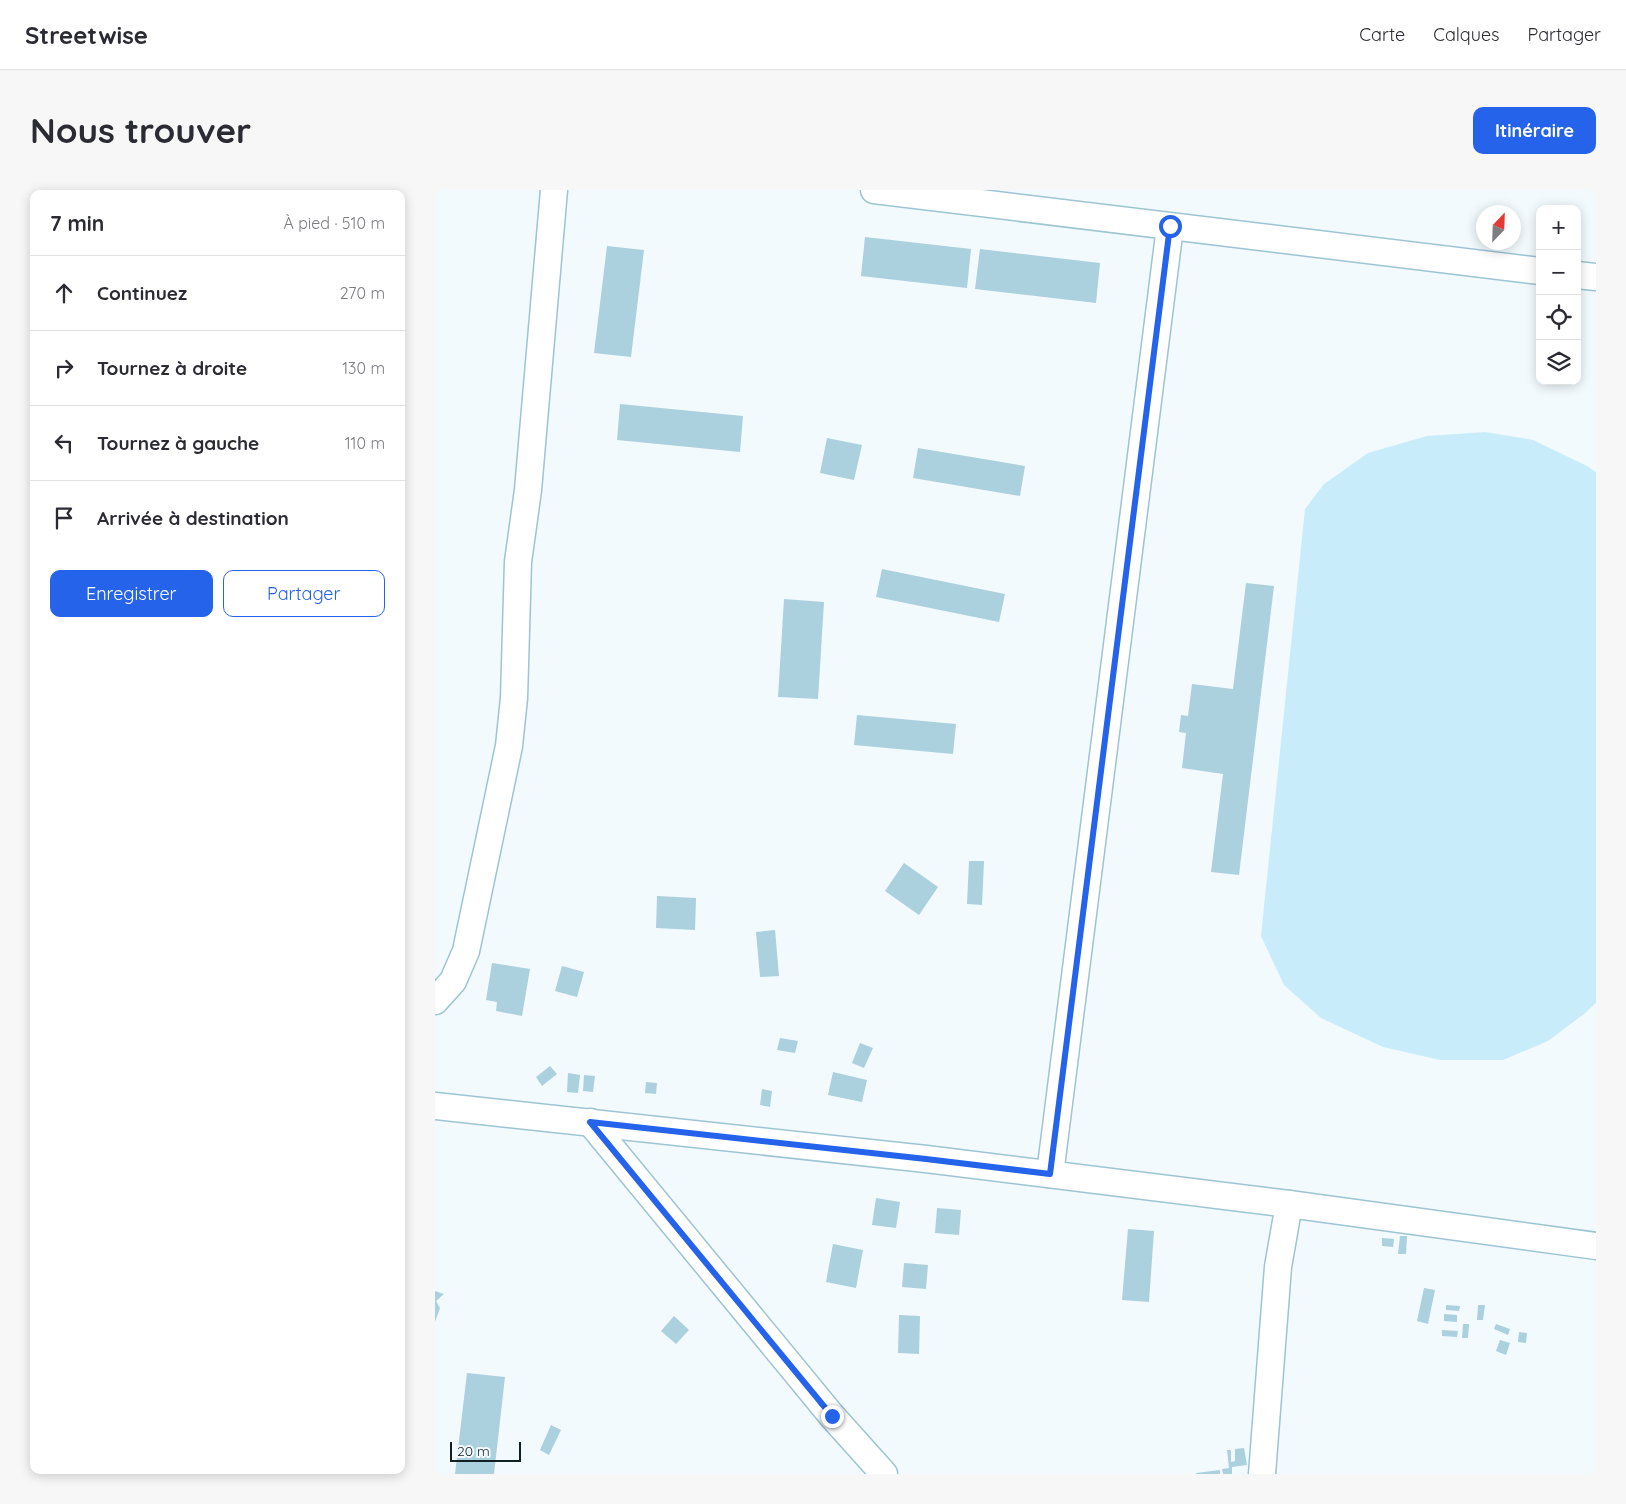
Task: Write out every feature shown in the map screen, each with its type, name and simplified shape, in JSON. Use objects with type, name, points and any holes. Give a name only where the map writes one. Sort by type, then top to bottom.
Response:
[{"type":"street","points":[[435,1001],[453,981],[466,951],[509,746],[514,698],[518,562],[528,490],[554,190]]},
{"type":"street","points":[[874,190],[1536,271]]},
{"type":"street","points":[[1050,1174],[1170,226]]},
{"type":"street","points":[[1581,275],[1596,277]]},
{"type":"street","points":[[435,1106],[1050,1174],[1289,1204],[1596,1246]]},
{"type":"street","points":[[590,1122],[832,1416],[884,1474]]},
{"type":"street","points":[[1262,1474],[1278,1267],[1289,1204]]},
{"type":"shaded area","points":[[1485,432],[1533,440],[1596,472],[1596,1003],[1548,1041],[1503,1060],[1440,1060],[1383,1047],[1321,1018],[1284,985],[1261,936],[1305,509],[1324,484],[1368,453],[1427,436]]},
{"type":"building","points":[[865,237],[971,249],[967,288],[861,276]]},
{"type":"building","points":[[607,246],[644,250],[631,357],[594,353]]},
{"type":"building","points":[[980,249],[1100,263],[1096,303],[975,289]]},
{"type":"building","points":[[620,404],[743,416],[740,452],[617,440]]},
{"type":"building","points":[[827,438],[862,445],[854,480],[820,473]]},
{"type":"building","points":[[918,448],[1025,466],[1020,496],[913,478]]},
{"type":"building","points":[[882,569],[1005,594],[999,622],[876,597]]},
{"type":"building","points":[[1246,583],[1274,586],[1239,875],[1211,872],[1223,774],[1182,768],[1186,733],[1179,732],[1181,715],[1188,716],[1192,684],[1233,689]]},
{"type":"building","points":[[784,599],[824,602],[818,699],[778,697]]},
{"type":"building","points":[[857,715],[956,724],[953,754],[854,745]]},
{"type":"building","points":[[969,861],[984,861],[982,905],[967,904]]},
{"type":"building","points":[[904,863],[938,887],[919,915],[885,891]]},
{"type":"building","points":[[657,896],[696,898],[695,930],[656,928]]},
{"type":"building","points":[[775,930],[779,976],[760,977],[756,932]]},
{"type":"building","points":[[492,963],[530,969],[522,1016],[496,1011],[497,1002],[486,1000]]},
{"type":"building","points":[[562,966],[584,972],[577,997],[555,991]]},
{"type":"building","points":[[780,1038],[798,1041],[795,1053],[777,1050]]},
{"type":"building","points":[[860,1043],[873,1048],[864,1068],[852,1063]]},
{"type":"building","points":[[550,1066],[557,1074],[542,1086],[536,1077]]},
{"type":"building","points":[[833,1072],[867,1080],[862,1102],[828,1095]]},
{"type":"building","points":[[568,1073],[580,1075],[578,1093],[567,1092]]},
{"type":"building","points":[[584,1075],[595,1076],[593,1092],[583,1091]]},
{"type":"building","points":[[646,1082],[657,1083],[656,1094],[645,1093]]},
{"type":"building","points":[[762,1089],[772,1091],[770,1107],[760,1105]]},
{"type":"building","points":[[876,1198],[900,1202],[896,1228],[872,1225]]},
{"type":"building","points":[[937,1208],[961,1210],[959,1235],[935,1233]]},
{"type":"building","points":[[1128,1229],[1154,1231],[1149,1302],[1122,1300]]},
{"type":"building","points":[[1400,1236],[1407,1236],[1406,1254],[1398,1254]]},
{"type":"building","points":[[1382,1238],[1394,1239],[1393,1247],[1382,1246]]},
{"type":"building","points":[[833,1244],[863,1250],[856,1288],[826,1282]]},
{"type":"building","points":[[904,1263],[928,1265],[926,1289],[902,1287]]},
{"type":"building","points":[[1424,1288],[1435,1290],[1428,1324],[1417,1321]]},
{"type":"building","points":[[435,1291],[444,1294],[436,1301],[440,1308],[435,1322]]},
{"type":"building","points":[[1446,1305],[1460,1306],[1459,1311],[1446,1310]]},
{"type":"building","points":[[1478,1305],[1485,1305],[1483,1320],[1477,1320]]},
{"type":"building","points":[[1444,1314],[1457,1315],[1457,1322],[1444,1321]]},
{"type":"building","points":[[899,1315],[920,1316],[919,1354],[898,1353]]},
{"type":"building","points":[[674,1316],[689,1330],[676,1344],[661,1331]]},
{"type":"building","points":[[1463,1324],[1469,1324],[1468,1338],[1462,1338]]},
{"type":"building","points":[[1496,1324],[1510,1329],[1508,1335],[1494,1329]]},
{"type":"building","points":[[1442,1330],[1458,1331],[1457,1337],[1442,1336]]},
{"type":"building","points":[[1519,1332],[1527,1333],[1526,1343],[1518,1342]]},
{"type":"building","points":[[1500,1340],[1510,1343],[1506,1355],[1496,1351]]},
{"type":"building","points":[[467,1373],[505,1377],[494,1474],[455,1474]]},
{"type":"building","points":[[551,1425],[561,1430],[549,1455],[540,1450]]},
{"type":"building","points":[[1244,1448],[1247,1465],[1232,1467],[1232,1474],[1223,1474],[1222,1469],[1229,1468],[1227,1450],[1231,1450],[1231,1462],[1235,1461],[1235,1449]]},
{"type":"building","points":[[1220,1470],[1220,1474],[1196,1474],[1196,1473]]},
{"type":"route","points":[[832,1416],[590,1122],[1050,1174],[1170,226]]}]
